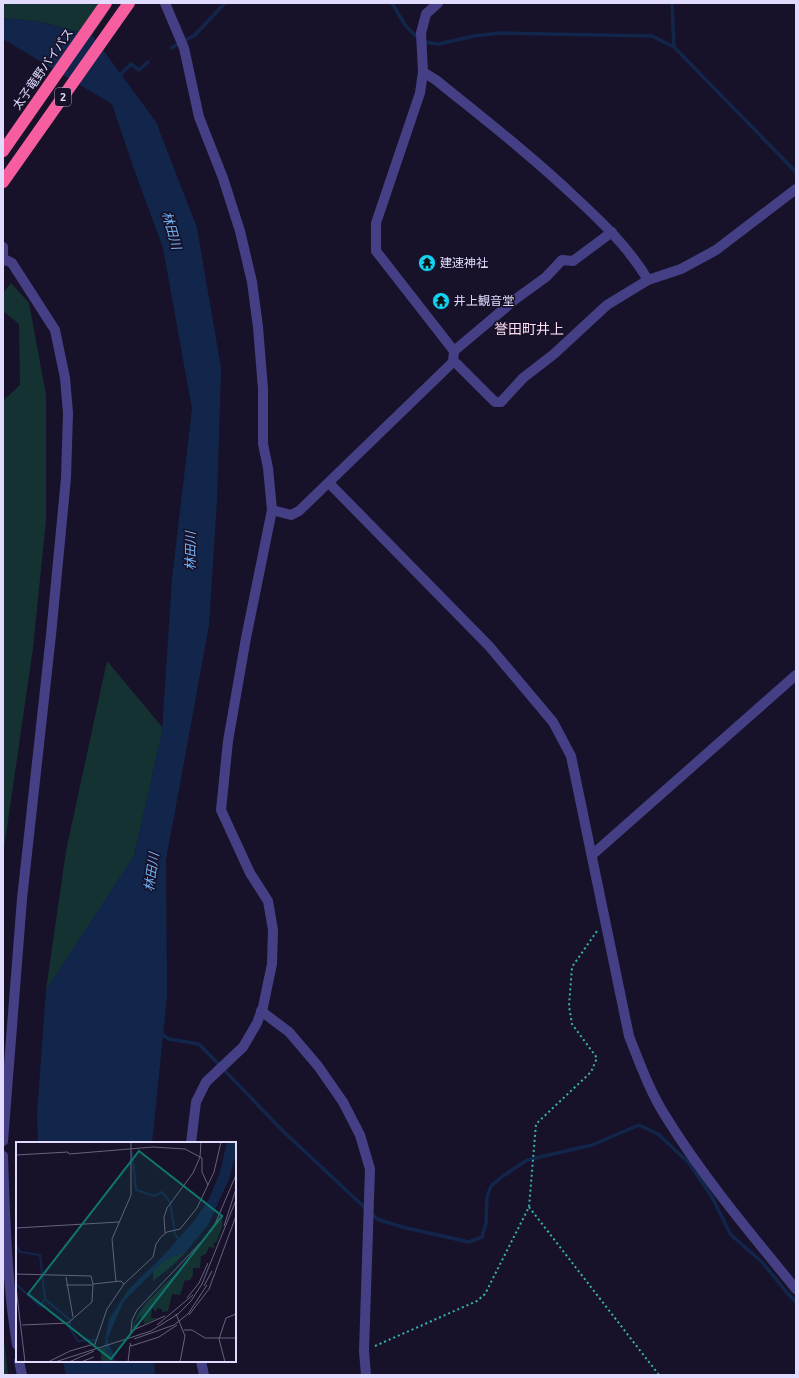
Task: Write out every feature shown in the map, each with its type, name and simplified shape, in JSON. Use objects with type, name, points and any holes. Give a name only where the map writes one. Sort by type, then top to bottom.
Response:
[{"type":"highway","name":"太子竜野バイパス","points":[[3,151],[106,3]]},
{"type":"highway","name":"2","points":[[3,182],[126,8]]},
{"type":"street","points":[[272,510],[291,515],[299,511],[453,362],[454,351],[376,251],[376,223],[420,93],[423,72],[421,33],[426,14],[438,3]]},
{"type":"street","points":[[168,4],[184,48],[199,117],[223,178],[240,231],[252,282],[258,327],[262,389],[263,444],[268,468],[272,510],[246,638],[228,741],[221,810],[250,873],[268,901],[273,930],[272,964],[257,1024],[243,1047],[206,1082],[196,1102],[191,1142]]},
{"type":"street","points":[[423,72],[436,80],[548,171],[612,232],[638,262],[648,280]]},
{"type":"street","points":[[453,362],[457,364],[495,402],[501,402],[523,378],[554,354],[607,305],[648,280],[681,269],[716,250],[796,189]]},
{"type":"street","points":[[454,351],[517,298],[546,277],[562,260],[573,261],[612,232]]},
{"type":"street","points":[[3,247],[4,260],[12,263],[55,330],[65,378],[68,413],[66,478],[51,635],[22,899],[3,1141]]},
{"type":"street","points":[[329,483],[488,646],[553,722],[571,756],[604,922],[629,1036],[644,1075],[665,1116],[711,1181],[796,1289]]},
{"type":"street","points":[[592,856],[796,675]]},
{"type":"street","points":[[261,1011],[289,1032],[318,1066],[343,1102],[362,1142],[370,1169],[364,1351],[366,1375]]},
{"type":"street","points":[[3,1156],[5,1231],[10,1296],[16,1338]]},
{"type":"street","points":[[19,1362],[22,1375]]},
{"type":"street","points":[[201,1362],[204,1375]]},
{"type":"path","points":[[364,1351],[477,1301],[485,1294],[529,1207],[536,1124],[591,1072],[597,1058],[572,1024],[568,1006],[572,967],[604,922]]},
{"type":"path","points":[[529,1207],[659,1375]]},
{"type":"green space","points":[[3,3],[96,3],[106,15],[92,35],[36,21],[3,18]]},
{"type":"green space","points":[[11,283],[29,303],[46,395],[46,520],[33,648],[3,855],[3,401],[20,385],[19,324],[3,311],[3,293]]},
{"type":"green space","points":[[107,661],[163,728],[134,856],[46,990],[66,851]]},
{"type":"green space","points":[[3,1331],[8,1375],[3,1375]]},
{"type":"water","name":"林田川","points":[[3,18],[36,21],[92,35],[156,122],[197,228],[221,368],[217,500],[209,625],[166,860],[167,996],[152,1142],[38,1142],[37,1115],[46,990],[134,856],[162,732],[172,579],[192,409],[163,248],[112,104],[3,39]]},
{"type":"water","points":[[63,1362],[154,1362],[155,1375],[66,1375]]},
{"type":"waterway","points":[[171,48],[195,35],[225,3]]},
{"type":"waterway","points":[[392,3],[405,25],[423,42],[439,44],[474,36],[501,33],[652,36],[674,47],[796,172]]},
{"type":"waterway","points":[[672,3],[674,47]]},
{"type":"waterway","points":[[118,77],[131,64],[139,70],[148,62]]},
{"type":"waterway","points":[[160,1033],[169,1039],[199,1044],[284,1132],[377,1219],[402,1227],[469,1242],[482,1237],[486,1223],[487,1197],[491,1186],[503,1176],[527,1160],[592,1145],[639,1125],[658,1134],[689,1163],[712,1197],[731,1235],[762,1262],[796,1302]]},
{"type":"place","name":"建速神社","points":[[427,263]]},
{"type":"place","name":"井上観音堂","points":[[441,301]]},
{"type":"district","name":"誉田町井上","points":[[529,329]]}]
